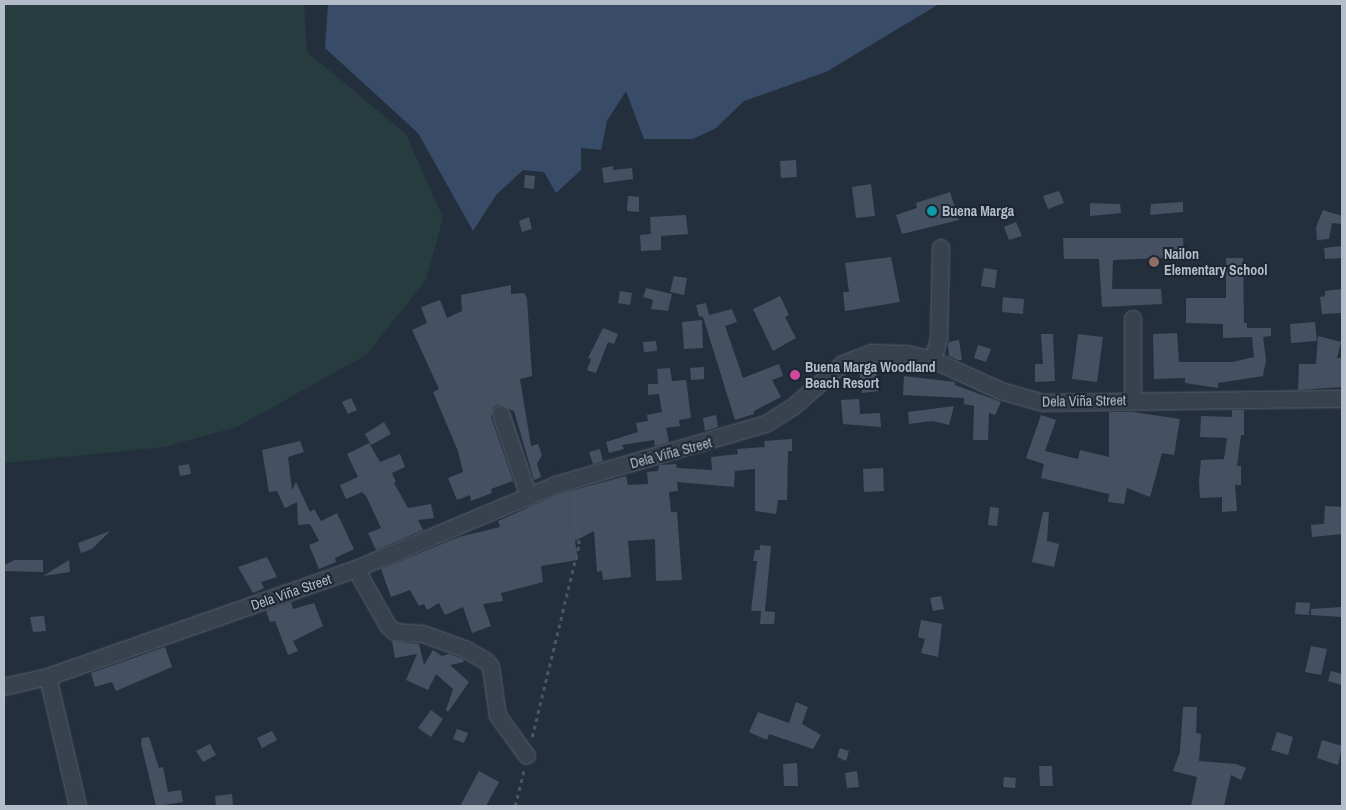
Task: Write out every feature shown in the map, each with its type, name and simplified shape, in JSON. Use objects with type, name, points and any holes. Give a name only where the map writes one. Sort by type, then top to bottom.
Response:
[{"type":"street","points":[[933,360],[939,339],[941,248]]},
{"type":"street","points":[[1133,319],[1133,400]]},
{"type":"street","name":"Dela Viña Street","points":[[4,687],[48,677],[356,569],[574,479],[766,424],[792,408],[843,364],[872,353],[908,354],[933,360],[1009,394],[1043,403],[1133,400],[1342,399]]},
{"type":"street","points":[[502,414],[529,497]]},
{"type":"street","points":[[356,569],[388,626],[395,632],[423,634],[465,649],[486,661],[491,667],[498,716],[527,756]]},
{"type":"street","points":[[48,677],[78,806]]},
{"type":"path","points":[[515,806],[579,544],[575,528],[574,479]]},
{"type":"green space","points":[[4,4],[304,4],[307,52],[406,134],[443,218],[426,280],[366,355],[237,427],[164,447],[4,463]]},
{"type":"water","points":[[328,4],[939,4],[826,72],[744,101],[716,128],[693,139],[644,139],[626,91],[607,121],[601,150],[581,148],[581,170],[556,193],[544,172],[523,170],[496,195],[473,231],[418,133],[325,48]]},
{"type":"building","points":[[796,160],[797,177],[781,178],[780,161]]},
{"type":"building","points":[[613,166],[613,170],[632,168],[633,179],[604,183],[602,168]]},
{"type":"building","points":[[525,175],[535,176],[534,189],[524,188]]},
{"type":"building","points":[[871,184],[875,216],[856,218],[852,187]]},
{"type":"building","points":[[1059,191],[1064,203],[1048,209],[1043,196]]},
{"type":"building","name":"Buena Marga","points":[[950,192],[959,220],[902,234],[896,215],[917,208],[916,203]]},
{"type":"building","points":[[628,196],[639,197],[639,212],[627,211]]},
{"type":"building","points":[[1183,202],[1183,212],[1150,215],[1151,204]]},
{"type":"building","points":[[1090,203],[1120,204],[1121,213],[1090,216]]},
{"type":"building","points":[[1323,210],[1342,216],[1342,224],[1332,223],[1329,239],[1317,240],[1316,227]]},
{"type":"building","points":[[686,215],[688,234],[661,236],[661,250],[641,251],[640,235],[651,234],[650,217]]},
{"type":"building","points":[[529,217],[532,229],[522,232],[519,221]]},
{"type":"building","points":[[1016,222],[1022,236],[1009,240],[1004,227]]},
{"type":"building","points":[[1063,238],[1183,238],[1184,257],[1113,260],[1112,289],[1161,289],[1162,304],[1102,307],[1099,259],[1064,259]]},
{"type":"building","points":[[1342,246],[1342,258],[1325,259],[1324,248]]},
{"type":"building","points":[[891,257],[900,302],[845,311],[843,292],[849,292],[845,263]]},
{"type":"building","points":[[1226,258],[1243,258],[1244,323],[1247,323],[1247,328],[1271,328],[1271,336],[1263,337],[1266,360],[1263,376],[1218,383],[1218,388],[1185,383],[1185,378],[1154,379],[1153,334],[1177,333],[1179,362],[1232,362],[1254,357],[1252,337],[1223,338],[1223,324],[1186,323],[1186,298],[1226,298]]},
{"type":"building","points":[[984,268],[997,270],[995,288],[981,286]]},
{"type":"building","points":[[674,276],[687,278],[684,295],[670,292]]},
{"type":"building","points":[[511,285],[511,294],[524,293],[527,298],[532,376],[520,379],[531,446],[538,444],[542,455],[537,464],[541,477],[534,480],[514,411],[498,404],[493,408],[491,417],[513,481],[491,489],[492,493],[471,501],[470,495],[457,500],[448,478],[463,472],[458,451],[433,392],[439,389],[412,330],[427,323],[421,307],[440,300],[447,318],[462,311],[461,295]]},
{"type":"building","points":[[646,288],[672,294],[668,311],[651,309],[653,300],[643,297]]},
{"type":"building","points":[[1342,289],[1342,313],[1322,314],[1320,297],[1325,296],[1325,291]]},
{"type":"building","points":[[620,291],[632,293],[630,305],[618,303]]},
{"type":"building","points":[[780,296],[789,315],[785,317],[796,338],[773,351],[753,309]]},
{"type":"building","points":[[1003,297],[1024,299],[1023,314],[1002,312]]},
{"type":"building","points":[[706,303],[709,315],[732,309],[737,322],[725,326],[743,378],[779,364],[783,376],[772,380],[781,397],[754,411],[754,414],[735,420],[703,317],[699,316],[696,305]]},
{"type":"building","points":[[702,320],[703,348],[684,349],[682,322]]},
{"type":"building","points":[[1315,322],[1317,341],[1291,343],[1290,324]]},
{"type":"building","points":[[603,328],[618,334],[614,344],[608,342],[596,373],[587,370],[591,359],[588,358]]},
{"type":"building","points":[[1041,334],[1053,334],[1055,381],[1035,382],[1035,364],[1043,364]]},
{"type":"building","points":[[1078,334],[1103,337],[1097,382],[1072,379]]},
{"type":"building","points":[[1318,336],[1341,342],[1337,358],[1342,358],[1342,387],[1298,390],[1299,364],[1316,364]]},
{"type":"building","points":[[959,340],[962,360],[949,356],[949,342]]},
{"type":"building","points":[[656,341],[657,351],[644,352],[643,342]]},
{"type":"building","points":[[978,345],[991,349],[986,362],[974,358]]},
{"type":"building","points":[[875,364],[878,391],[862,393],[859,369]]},
{"type":"building","points":[[704,367],[704,379],[691,380],[690,368]]},
{"type":"building","points":[[670,368],[672,381],[686,380],[691,418],[679,420],[680,426],[666,428],[669,442],[655,446],[654,440],[622,445],[624,449],[609,453],[606,442],[638,432],[636,423],[648,421],[647,415],[662,412],[659,394],[648,395],[648,384],[658,384],[657,369]]},
{"type":"building","points":[[904,376],[955,382],[955,385],[1001,402],[995,415],[989,413],[988,440],[973,440],[974,406],[964,404],[964,398],[903,395]]},
{"type":"building","points":[[351,398],[357,410],[348,414],[342,402]]},
{"type":"building","points":[[859,399],[860,414],[880,413],[881,427],[843,424],[841,400]]},
{"type":"building","points":[[954,406],[949,425],[932,421],[909,424],[908,412]]},
{"type":"building","points":[[1232,410],[1244,410],[1244,435],[1241,435],[1237,466],[1241,466],[1241,485],[1235,485],[1237,511],[1222,512],[1222,497],[1200,498],[1199,481],[1201,460],[1224,459],[1227,438],[1200,437],[1201,416],[1232,417]]},
{"type":"building","points":[[1109,412],[1133,412],[1180,419],[1174,455],[1162,453],[1150,497],[1127,488],[1124,504],[1108,502],[1109,494],[1041,478],[1044,464],[1026,458],[1041,415],[1056,420],[1045,451],[1078,459],[1080,450],[1109,457]]},
{"type":"building","points":[[716,415],[718,427],[705,431],[703,418]]},
{"type":"building","points":[[384,422],[391,434],[371,445],[365,434]]},
{"type":"building","points":[[792,439],[792,451],[788,451],[787,500],[778,500],[776,514],[755,511],[755,469],[735,471],[734,487],[677,482],[678,491],[669,492],[671,512],[677,512],[682,580],[656,581],[655,539],[628,541],[631,577],[603,580],[602,571],[597,572],[594,531],[575,541],[578,560],[541,566],[543,582],[501,593],[503,601],[483,604],[491,626],[472,633],[463,607],[445,615],[439,603],[427,610],[424,604],[419,606],[410,590],[391,597],[381,569],[459,537],[500,527],[498,521],[559,494],[626,476],[628,485],[648,484],[647,472],[658,471],[659,465],[676,464],[677,468],[712,470],[711,457],[738,454],[737,449],[765,447],[764,441]]},
{"type":"building","points":[[300,441],[304,452],[288,457],[292,490],[296,482],[310,512],[314,509],[321,521],[337,513],[354,549],[335,558],[336,562],[319,569],[309,545],[319,541],[310,524],[298,525],[297,502],[285,508],[277,491],[269,492],[262,450]]},
{"type":"building","points":[[369,443],[380,462],[400,454],[405,467],[392,473],[396,482],[394,483],[408,508],[431,504],[434,518],[418,520],[423,530],[376,550],[368,533],[381,528],[366,496],[362,492],[346,499],[340,485],[358,477],[347,454]]},
{"type":"building","points":[[600,449],[603,461],[593,464],[589,452]]},
{"type":"building","points":[[189,464],[191,474],[180,476],[178,466]]},
{"type":"building","points":[[883,468],[884,491],[864,492],[863,469]]},
{"type":"building","points":[[1325,506],[1342,507],[1342,534],[1312,537],[1311,525],[1324,524]]},
{"type":"building","points":[[990,507],[999,508],[997,526],[988,525]]},
{"type":"building","points":[[1043,512],[1049,512],[1047,541],[1059,544],[1054,567],[1032,562]]},
{"type":"building","points":[[110,531],[92,549],[81,553],[78,543]]},
{"type":"building","points":[[760,545],[771,546],[765,611],[751,611],[757,561],[753,561],[755,550],[760,550]]},
{"type":"building","points":[[267,557],[277,577],[261,582],[264,588],[253,593],[238,567]]},
{"type":"building","points":[[15,560],[43,560],[43,572],[4,571],[4,565]]},
{"type":"building","points":[[69,560],[70,572],[43,576]]},
{"type":"building","points":[[941,596],[944,609],[933,611],[930,598]]},
{"type":"building","points":[[291,602],[293,609],[314,603],[323,626],[293,641],[298,651],[288,655],[275,621],[270,622],[266,611]]},
{"type":"building","points":[[1296,602],[1310,603],[1309,615],[1295,614]]},
{"type":"building","points":[[1342,607],[1342,617],[1311,615],[1311,609]]},
{"type":"building","points":[[761,611],[775,612],[774,624],[760,624]]},
{"type":"building","points":[[44,616],[46,631],[33,632],[30,617]]},
{"type":"building","points":[[921,620],[942,624],[938,657],[921,653],[925,639],[918,637]]},
{"type":"building","points":[[392,641],[419,644],[424,665],[433,650],[442,656],[449,654],[463,659],[464,662],[450,665],[469,682],[448,712],[446,710],[453,689],[436,674],[428,690],[406,680],[417,654],[395,658]]},
{"type":"building","points":[[1311,646],[1327,649],[1321,675],[1305,672]]},
{"type":"building","points":[[165,647],[172,667],[116,691],[112,682],[95,687],[91,673]]},
{"type":"building","points":[[1331,671],[1342,674],[1342,685],[1328,681]]},
{"type":"building","points":[[796,702],[808,707],[802,724],[821,735],[813,749],[769,734],[767,740],[749,732],[758,712],[789,723]]},
{"type":"building","points":[[1183,707],[1197,707],[1196,733],[1201,734],[1199,761],[1236,764],[1246,768],[1241,780],[1231,775],[1224,806],[1191,806],[1197,777],[1173,771],[1180,752]]},
{"type":"building","points":[[431,710],[443,719],[431,737],[418,728]]},
{"type":"building","points":[[457,729],[468,733],[464,743],[453,739]]},
{"type":"building","points":[[272,731],[277,740],[262,748],[257,738]]},
{"type":"building","points":[[1277,732],[1293,737],[1288,755],[1271,750]]},
{"type":"building","points":[[149,737],[159,768],[163,767],[168,792],[181,790],[183,802],[156,806],[141,743],[142,738]]},
{"type":"building","points":[[1322,740],[1342,746],[1338,765],[1317,758]]},
{"type":"building","points":[[210,744],[216,755],[203,762],[196,751]]},
{"type":"building","points":[[840,748],[849,751],[846,761],[837,757]]},
{"type":"building","points":[[797,763],[798,786],[784,786],[783,764]]},
{"type":"building","points":[[1039,766],[1052,766],[1053,786],[1040,786]]},
{"type":"building","points":[[479,771],[499,782],[486,806],[460,806]]},
{"type":"building","points":[[857,771],[859,787],[847,788],[845,773]]},
{"type":"building","points":[[1004,777],[1016,778],[1015,788],[1003,787]]},
{"type":"building","points":[[232,794],[233,806],[216,806],[215,796]]},
{"type":"place","name":"Buena Marga","points":[[932,211]]},
{"type":"place","name":"Nailon Elementary School","points":[[1154,262]]},
{"type":"place","name":"Buena Marga Woodland Beach Resort","points":[[795,375]]}]
